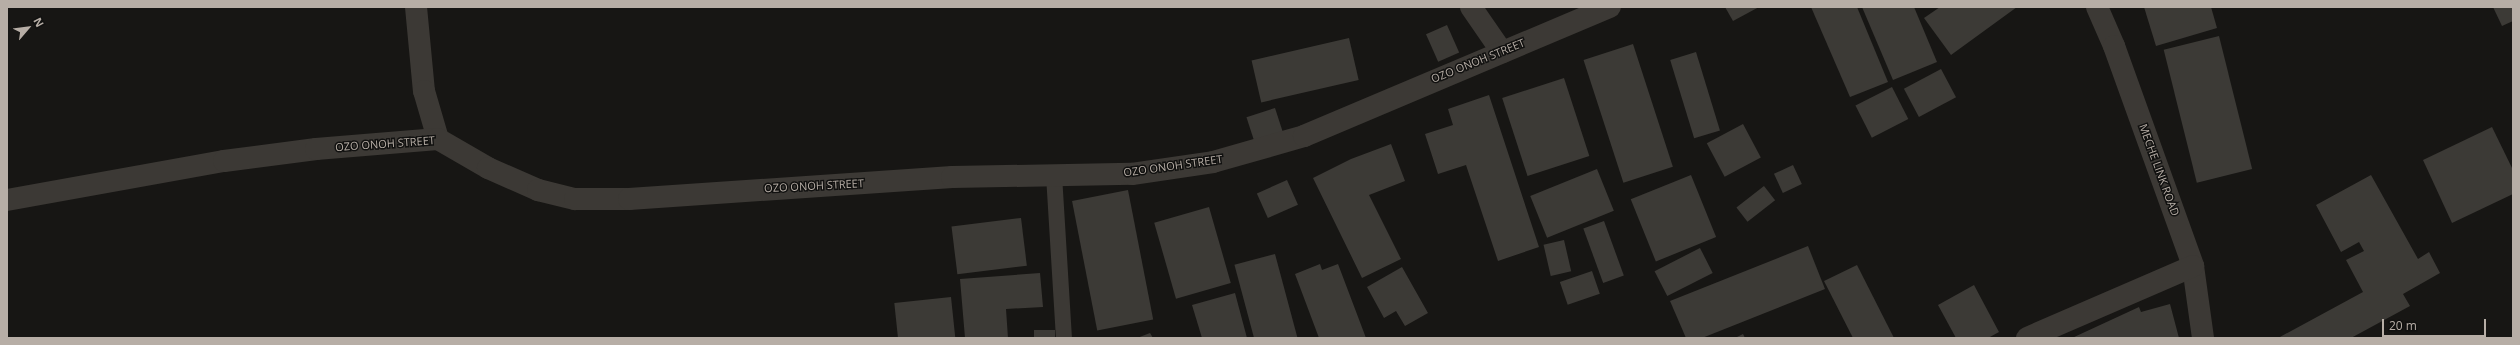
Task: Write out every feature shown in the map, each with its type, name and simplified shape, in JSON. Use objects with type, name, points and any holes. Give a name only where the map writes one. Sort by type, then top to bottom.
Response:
[{"type":"street","points":[[416,7],[424,91],[438,138]]},
{"type":"street","points":[[1471,7],[1502,52]]},
{"type":"street","name":"OZO ONOH STREET","points":[[7,200],[224,161],[316,149],[438,138],[488,168],[538,190],[575,199],[629,199],[952,177],[1132,174],[1213,162],[1304,136],[1610,7]]},
{"type":"street","name":"MECHE LINK ROAD","points":[[2097,7],[2114,46],[2194,266],[2203,338]]},
{"type":"street","points":[[2027,338],[2194,266]]},
{"type":"lane","points":[[1054,175],[1064,338]]},
{"type":"building","points":[[1725,7],[1759,7],[1733,21]]},
{"type":"building","points":[[1811,7],[1857,7],[1888,82],[1850,97]]},
{"type":"building","points":[[1862,7],[1914,7],[1937,62],[1893,80]]},
{"type":"building","points":[[1940,7],[2017,7],[1951,55],[1924,18]]},
{"type":"building","points":[[2144,7],[2211,7],[2217,28],[2156,46]]},
{"type":"building","points":[[2493,7],[2513,7],[2513,21],[2502,26]]},
{"type":"building","points":[[1447,25],[1459,52],[1438,62],[1426,34]]},
{"type":"building","points":[[2219,36],[2252,169],[2197,183],[2164,50]]},
{"type":"building","points":[[1349,38],[1359,80],[1261,102],[1252,60]]},
{"type":"building","points":[[1633,44],[1673,167],[1623,183],[1584,60]]},
{"type":"building","points":[[1696,52],[1720,130],[1694,138],[1670,60]]},
{"type":"building","points":[[1941,69],[1956,97],[1919,117],[1904,89]]},
{"type":"building","points":[[1564,78],[1589,156],[1528,176],[1502,98]]},
{"type":"building","points":[[1892,87],[1908,119],[1872,138],[1855,106]]},
{"type":"building","points":[[1489,95],[1539,247],[1498,261],[1466,165],[1438,174],[1425,134],[1453,125],[1448,109]]},
{"type":"building","points":[[1275,108],[1283,133],[1255,142],[1246,117]]},
{"type":"building","points":[[1743,124],[1761,158],[1725,177],[1707,143]]},
{"type":"building","points":[[2492,127],[2513,170],[2513,194],[2452,223],[2423,160]]},
{"type":"building","points":[[1391,144],[1405,181],[1369,195],[1401,259],[1362,278],[1313,178],[1351,159]]},
{"type":"building","points":[[1793,165],[1802,184],[1783,193],[1774,174]]},
{"type":"building","points":[[1597,169],[1614,211],[1547,238],[1530,196]]},
{"type":"building","points":[[1691,175],[1716,237],[1656,261],[1631,199]]},
{"type":"building","points":[[2371,175],[2418,259],[2429,252],[2440,273],[2403,294],[2410,306],[2351,338],[2278,338],[2363,292],[2346,260],[2364,251],[2359,242],[2341,252],[2316,205]]},
{"type":"building","points":[[1287,180],[1298,205],[1268,218],[1257,193]]},
{"type":"building","points":[[1764,186],[1775,200],[1748,222],[1736,208]]},
{"type":"building","points":[[1128,190],[1153,320],[1097,330],[1072,201]]},
{"type":"building","points":[[1209,207],[1231,283],[1176,299],[1154,223]]},
{"type":"building","points":[[1021,218],[1027,266],[957,274],[952,227]]},
{"type":"building","points":[[1604,221],[1624,276],[1603,283],[1583,229]]},
{"type":"building","points":[[1564,240],[1571,271],[1551,276],[1544,245]]},
{"type":"building","points":[[1808,246],[1825,289],[1702,338],[1686,338],[1670,301]]},
{"type":"building","points":[[1700,248],[1713,273],[1667,296],[1655,271]]},
{"type":"building","points":[[1275,254],[1298,338],[1254,338],[1234,265]]},
{"type":"building","points":[[1320,264],[1322,270],[1338,264],[1366,338],[1319,338],[1295,274]]},
{"type":"building","points":[[1857,265],[1894,338],[1853,338],[1824,281]]},
{"type":"building","points":[[1402,267],[1428,313],[1405,326],[1396,311],[1384,318],[1367,287]]},
{"type":"building","points":[[1592,271],[1600,294],[1568,305],[1560,282]]},
{"type":"building","points":[[1040,273],[1043,307],[1006,309],[1008,338],[965,338],[960,279]]},
{"type":"building","points":[[1974,285],[1999,332],[1988,338],[1956,338],[1938,305]]},
{"type":"building","points":[[1235,293],[1247,338],[1202,338],[1192,305]]},
{"type":"building","points":[[951,297],[955,338],[898,338],[894,303]]},
{"type":"building","points":[[2170,304],[2179,338],[2072,338],[2139,307],[2141,312]]},
{"type":"building","points":[[1034,330],[1055,330],[1055,338],[1034,338]]},
{"type":"building","points":[[1150,333],[1153,338],[1137,338]]},
{"type":"building","points":[[1743,334],[1745,338],[1735,338]]}]
